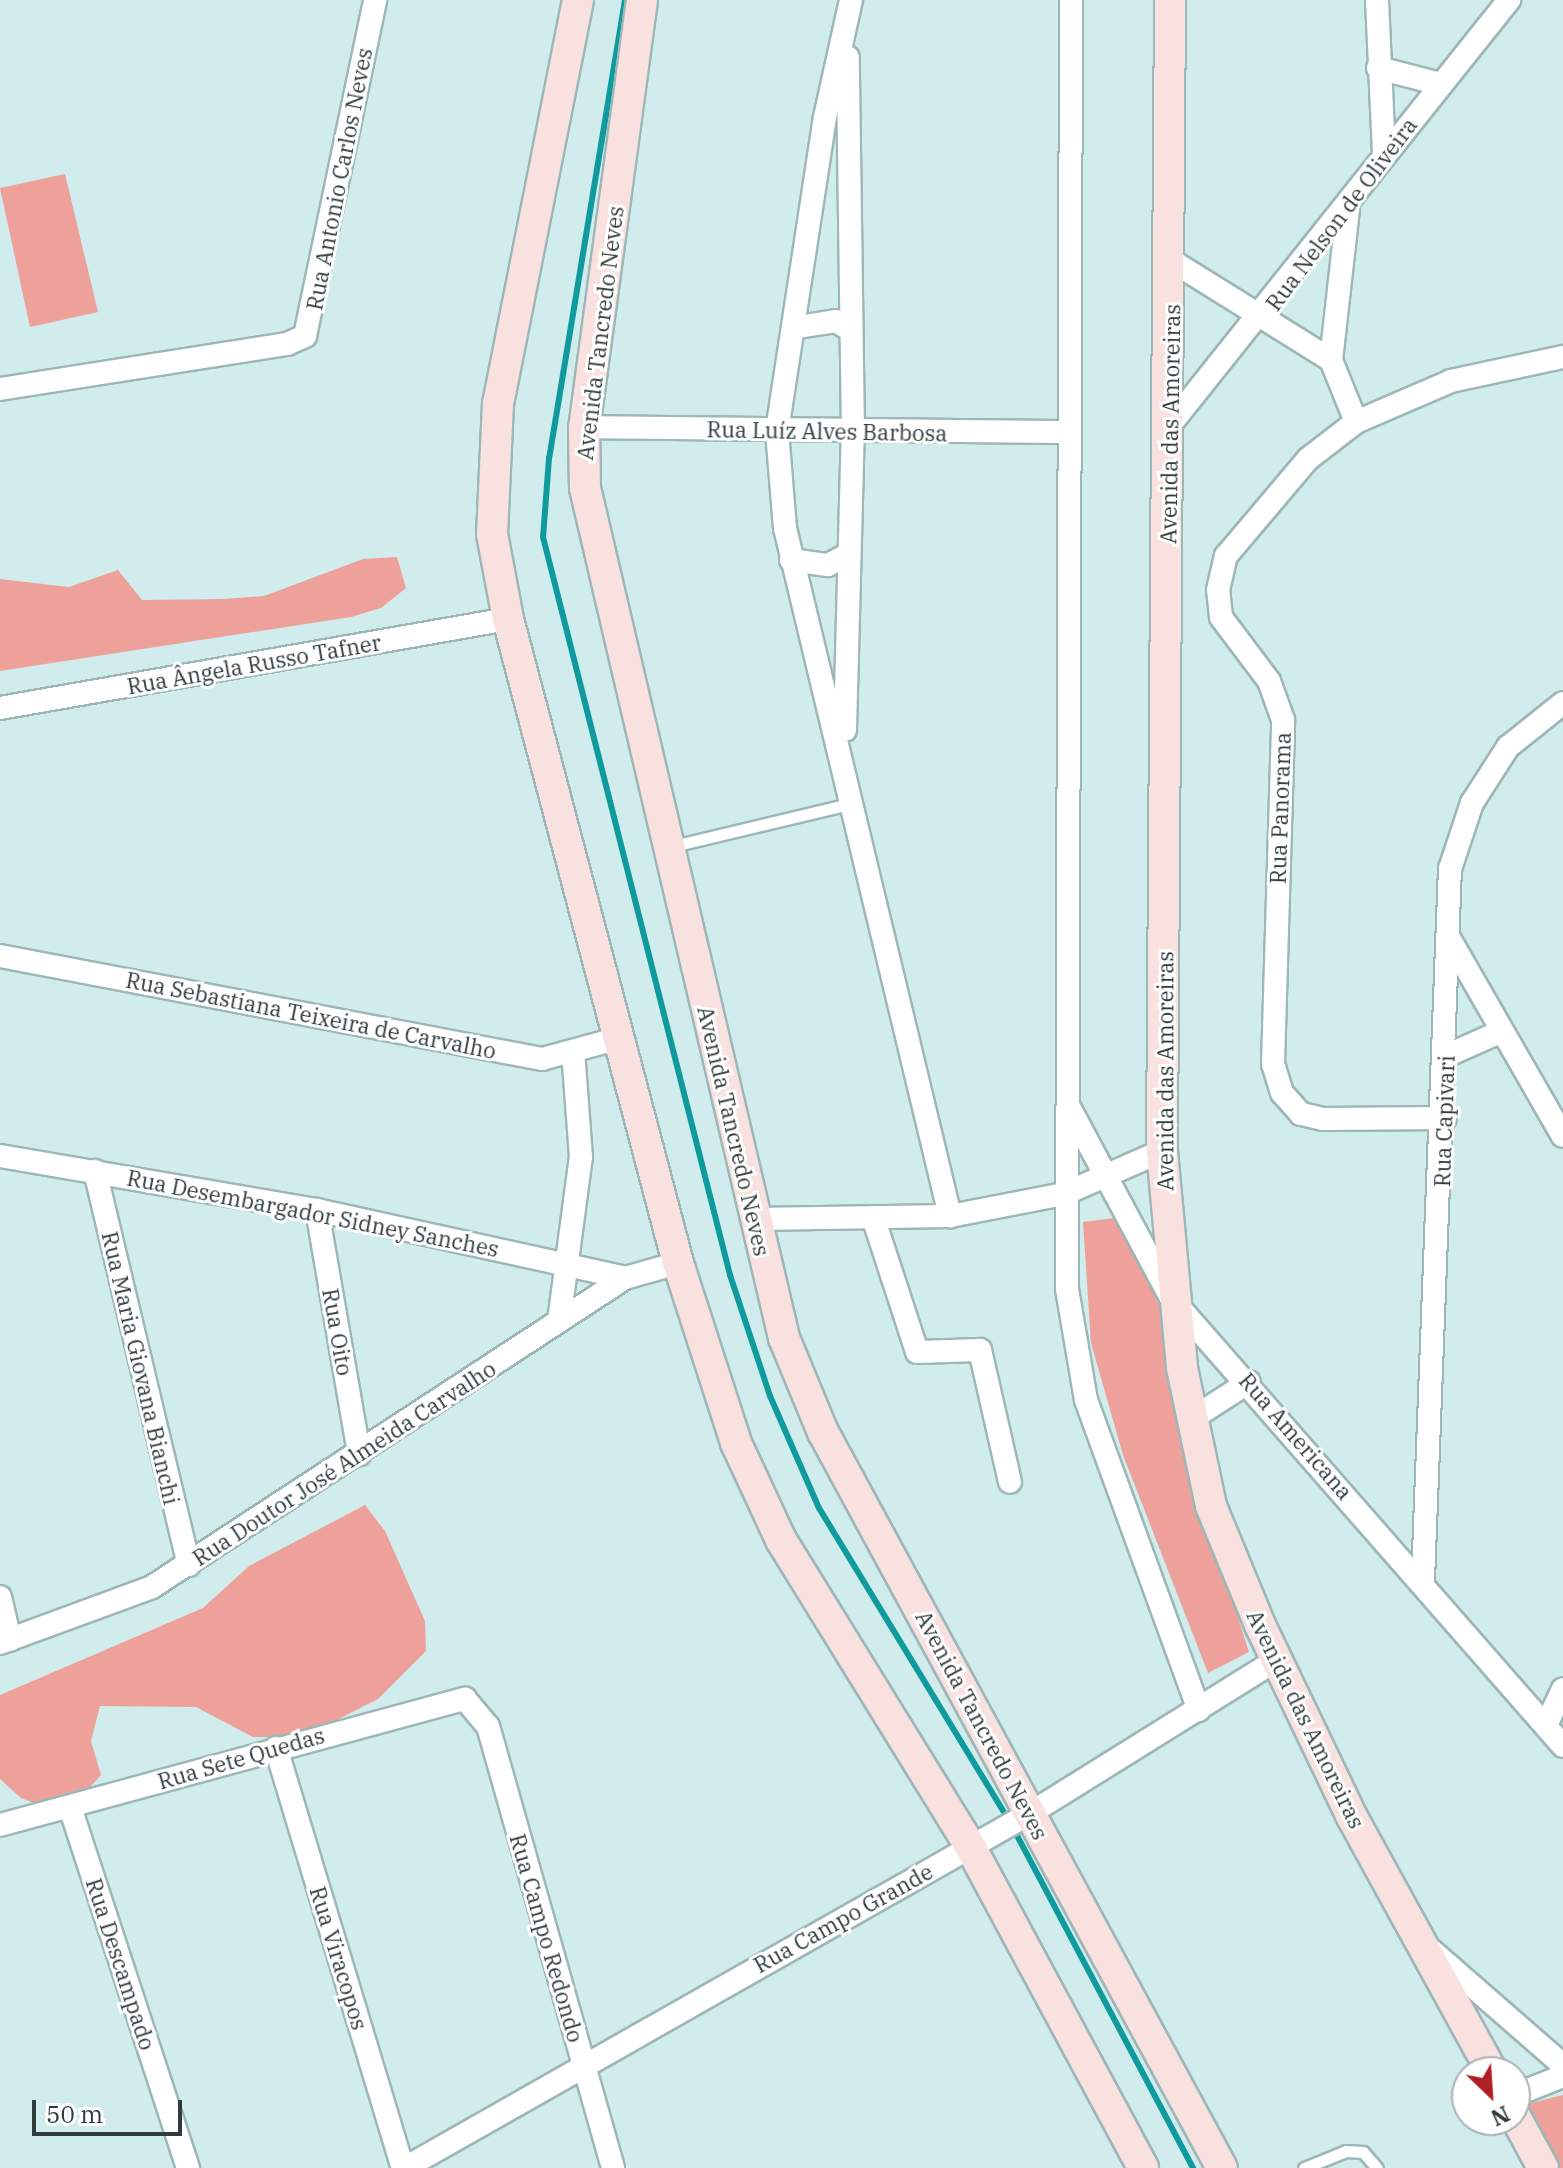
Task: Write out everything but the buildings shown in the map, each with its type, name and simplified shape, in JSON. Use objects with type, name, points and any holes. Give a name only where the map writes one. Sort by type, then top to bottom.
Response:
[{"type":"main road","points":[[578,0],[498,403],[492,534],[508,619],[678,1263],[736,1443],[781,1540],[978,1844],[1143,2168]]},
{"type":"main road","name":"Avenida Tancredo Neves","points":[[642,0],[584,427],[595,540],[665,848],[784,1338],[812,1408],[1024,1817],[1222,2168]]},
{"type":"main road","name":"Avenida das Amoreiras","points":[[1170,0],[1172,261],[1162,1151],[1171,1298],[1190,1420],[1211,1506],[1276,1660],[1484,2056]]},
{"type":"main road","points":[[1526,2136],[1543,2168]]},
{"type":"street","name":"Rua Antonio Carlos Neves","points":[[0,389],[305,336],[375,0]]},
{"type":"street","points":[[1071,0],[1067,1103],[1064,1194],[1067,1289],[1086,1400],[1199,1710]]},
{"type":"street","points":[[1377,0],[1384,155]]},
{"type":"street","name":"Rua Nelson de Oliveira","points":[[1170,425],[1265,314],[1348,209],[1384,155],[1509,0]]},
{"type":"street","points":[[850,4],[825,117],[798,327],[777,431],[791,560],[855,803],[950,1216]]},
{"type":"street","points":[[844,758],[847,555],[853,434],[847,328],[850,4]]},
{"type":"street","points":[[1378,68],[1441,84]]},
{"type":"street","points":[[1348,209],[1331,360],[1356,422]]},
{"type":"street","points":[[1172,261],[1265,314],[1331,360]]},
{"type":"street","points":[[798,327],[836,321],[847,328]]},
{"type":"street","name":"Rua Panorama","points":[[1445,1118],[1301,1114],[1282,1093],[1273,1064],[1283,720],[1269,681],[1221,617],[1218,590],[1226,556],[1308,459],[1356,422],[1451,381],[1563,357]]},
{"type":"street","name":"Rua Luíz Alves Barbosa","points":[[584,427],[853,434],[1070,432]]},
{"type":"street","points":[[791,560],[828,565],[847,555]]},
{"type":"street","name":"Rua Ângela Russo Tafner","points":[[0,708],[508,619]]},
{"type":"street","name":"Rua Capivari","points":[[1423,1580],[1445,1118],[1450,869],[1472,803],[1508,747],[1563,703]]},
{"type":"street","points":[[1448,937],[1500,1032],[1562,1133]]},
{"type":"street","name":"Rua Sebastiana Teixeira de Carvalho","points":[[0,956],[542,1059],[620,1038]]},
{"type":"street","points":[[1446,1056],[1500,1032]]},
{"type":"street","points":[[559,1321],[581,1157],[573,1051]]},
{"type":"street","name":"Rua Americana","points":[[1067,1103],[1104,1178],[1171,1298],[1548,1721],[1563,1746]]},
{"type":"street","points":[[755,1219],[950,1216],[1064,1194],[1162,1151]]},
{"type":"street","name":"Rua Desembargador Sidney Sanches","points":[[0,1156],[317,1210],[625,1278]]},
{"type":"street","name":"Rua Maria Giovana Bianchi","points":[[95,1171],[189,1565]]},
{"type":"street","name":"Rua Oito","points":[[317,1210],[359,1454]]},
{"type":"street","points":[[873,1217],[917,1352],[980,1350],[1010,1482]]},
{"type":"street","name":"Rua Doutor José Almeida Carvalho","points":[[5,1641],[88,1615],[189,1565],[625,1278],[678,1263]]},
{"type":"street","points":[[1190,1420],[1249,1382]]},
{"type":"street","points":[[0,1597],[5,1641]]},
{"type":"street","name":"Rua Campo Grande","points":[[404,2168],[583,2064],[978,1844],[1276,1660]]},
{"type":"street","points":[[1548,1721],[1563,1689]]},
{"type":"street","name":"Rua Sete Quedas","points":[[0,1825],[449,1697],[479,1708]]},
{"type":"street","name":"Rua Campo Redondo","points":[[479,1708],[613,2168]]},
{"type":"street","name":"Rua Viracopos","points":[[276,1748],[404,2168]]},
{"type":"street","name":"Rua Descampado","points":[[70,1807],[188,2168]]},
{"type":"street","points":[[1425,1945],[1563,2065]]},
{"type":"street","points":[[1531,2089],[1563,2076]]},
{"type":"lane","points":[[665,848],[855,803]]},
{"type":"lane","points":[[1304,2168],[1346,2151],[1363,2152],[1377,2168]]},
{"type":"shaded area","points":[[65,174],[98,312],[30,327],[0,188]]},
{"type":"shaded area","points":[[397,557],[406,588],[381,608],[351,617],[0,671],[0,579],[69,587],[118,570],[142,600],[224,599],[264,596],[363,559]]},
{"type":"shaded area","points":[[1115,1218],[1171,1320],[1213,1539],[1249,1652],[1208,1673],[1123,1455],[1091,1343],[1083,1222]]},
{"type":"shaded area","points":[[365,1505],[385,1531],[425,1621],[426,1651],[378,1699],[315,1731],[283,1737],[253,1737],[196,1707],[100,1706],[91,1741],[101,1775],[81,1797],[52,1810],[21,1798],[0,1779],[0,1695],[203,1608],[249,1566]]},
{"type":"shaded area","points":[[1563,2095],[1563,2168],[1559,2168],[1531,2112],[1531,2103]]},
{"type":"waterway","points":[[625,0],[549,458],[543,537],[730,1275],[770,1396],[819,1508],[1008,1819]]},
{"type":"waterway","points":[[1013,1828],[1193,2168]]}]
